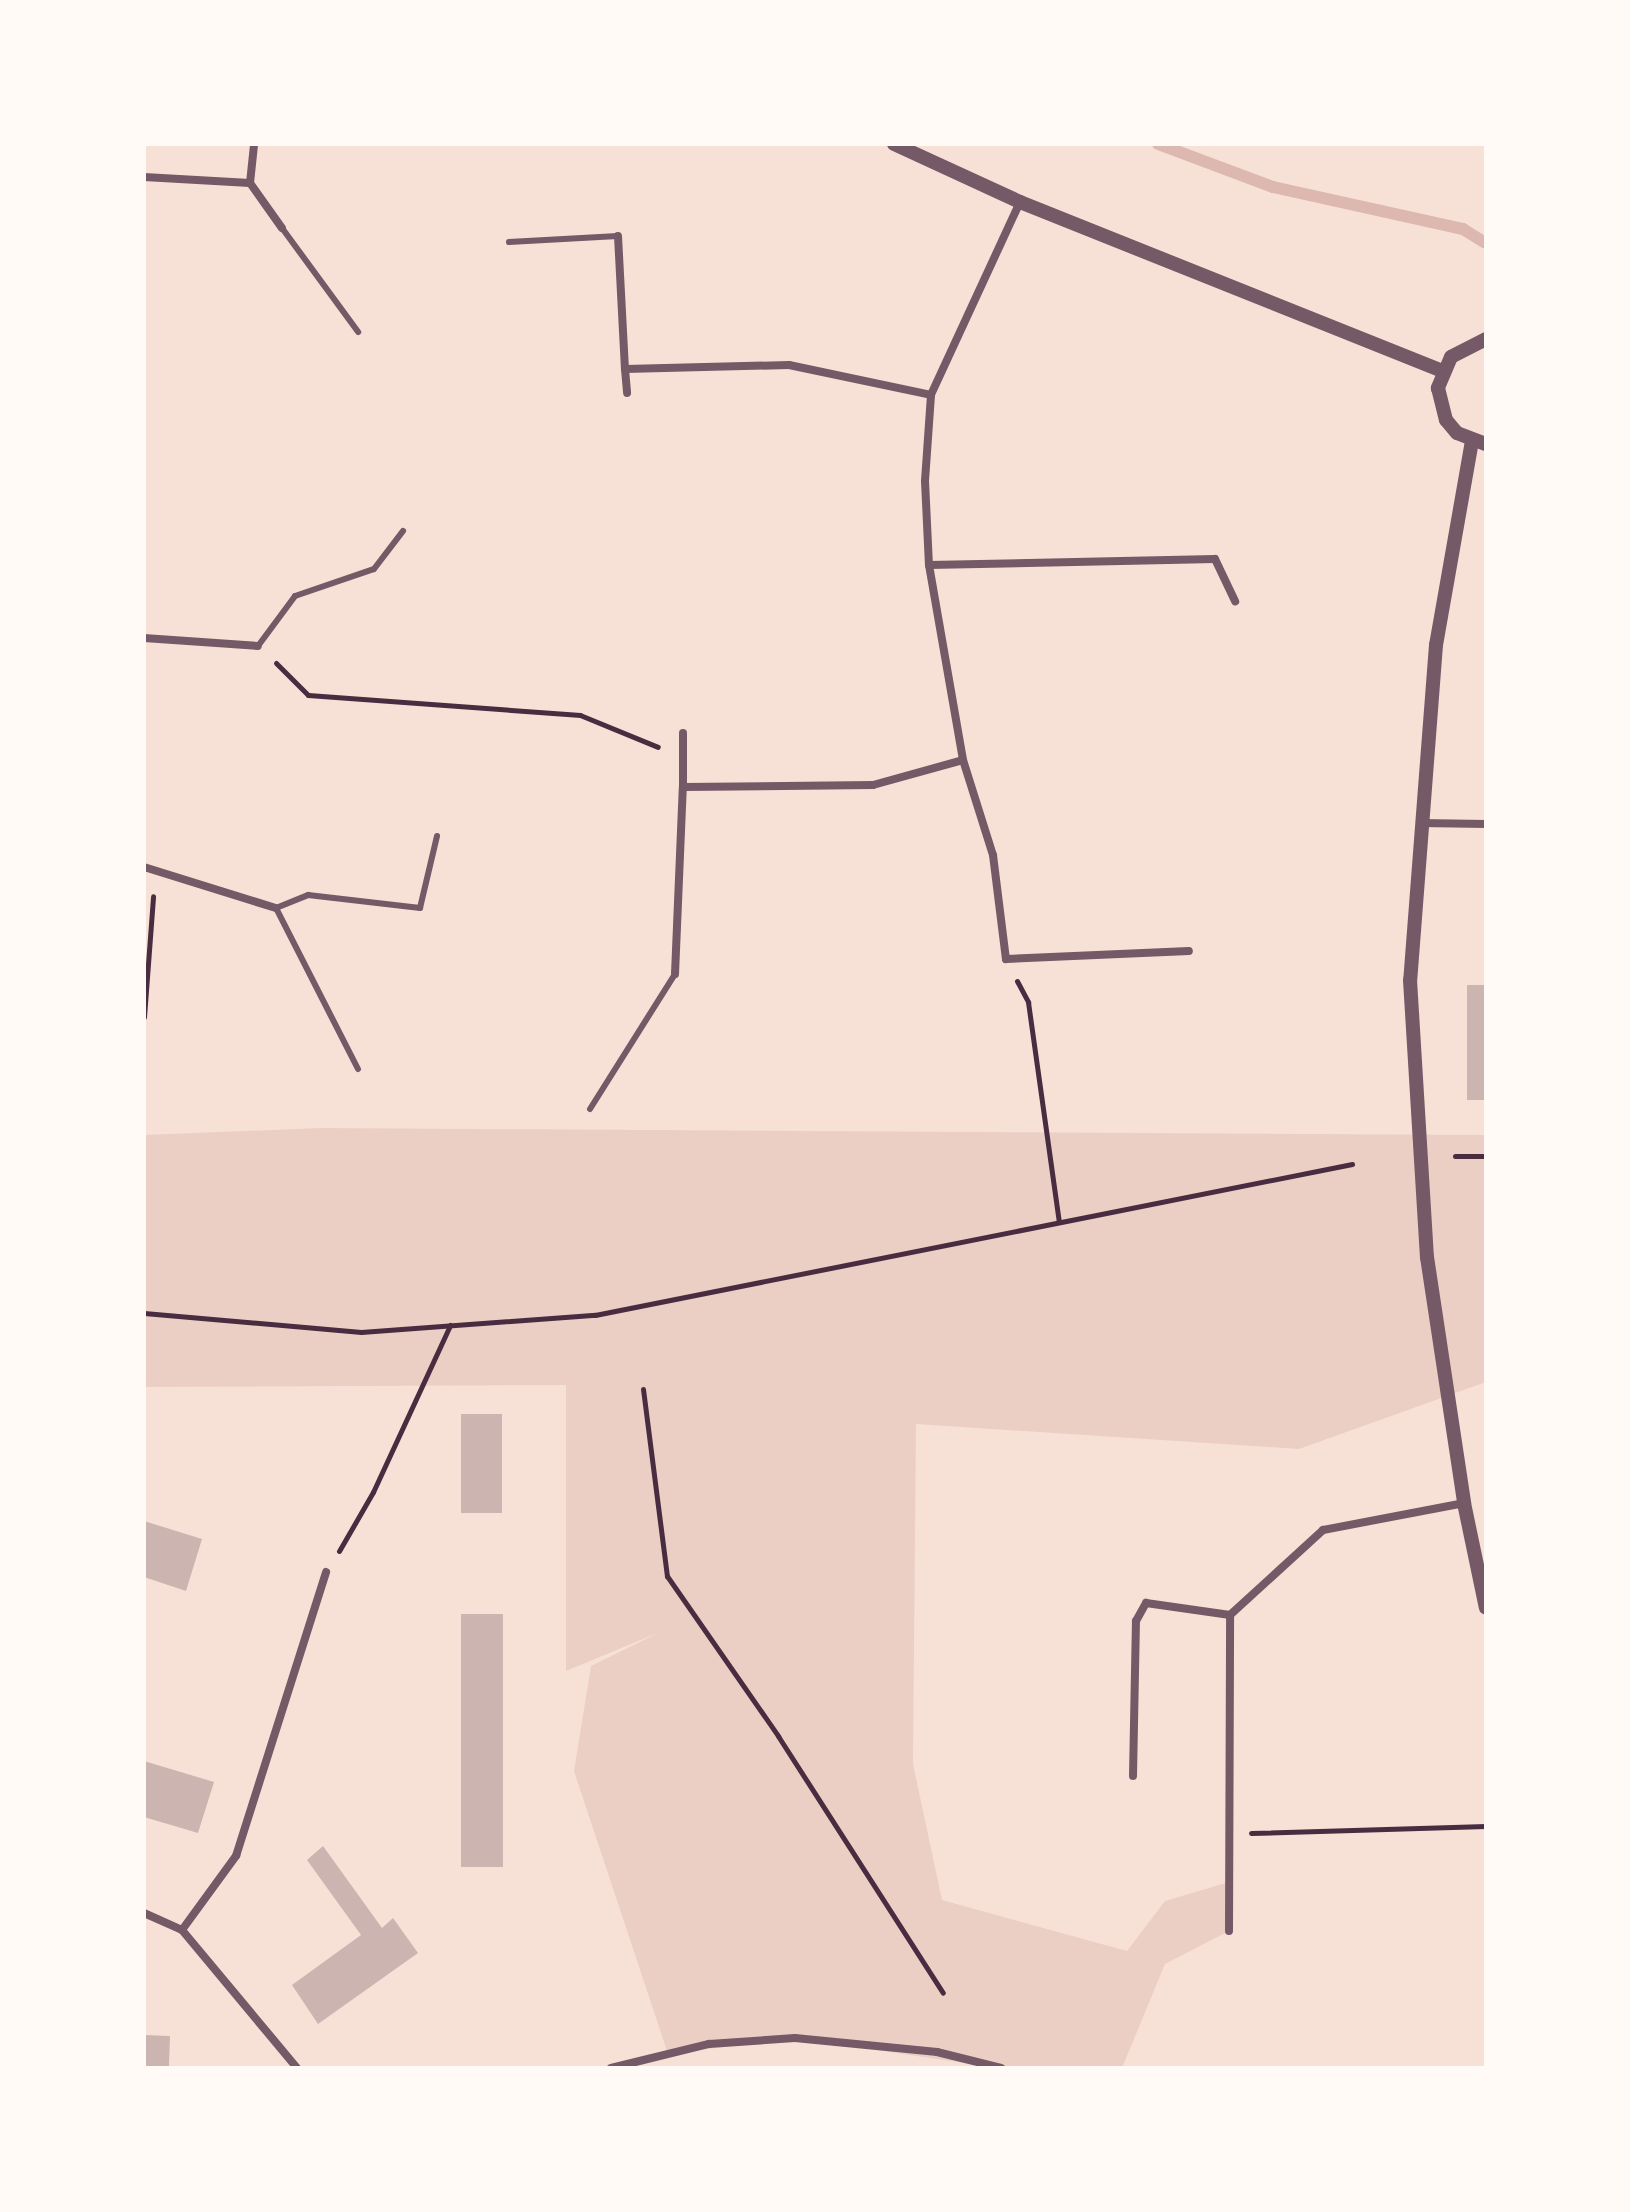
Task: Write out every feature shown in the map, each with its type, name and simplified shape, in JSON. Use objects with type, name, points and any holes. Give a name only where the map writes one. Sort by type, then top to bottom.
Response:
[{"type":"street","points":[[254,144],[250,183],[282,228]]},
{"type":"street","points":[[894,144],[1020,202],[1442,371]]},
{"type":"street","points":[[144,177],[250,183]]},
{"type":"street","points":[[1020,202],[931,395],[925,481],[929,565],[963,760],[993,855],[1006,959],[1189,951]]},
{"type":"street","points":[[618,236],[627,393]]},
{"type":"street","points":[[1486,339],[1464,346],[1442,371],[1438,388],[1446,420],[1479,443],[1436,645],[1419,823],[1410,980],[1418,1159],[1427,1257],[1464,1503],[1486,1608]]},
{"type":"street","points":[[625,369],[789,365],[931,395]]},
{"type":"street","points":[[929,565],[1215,559],[1235,601]]},
{"type":"street","points":[[144,638],[258,646]]},
{"type":"street","points":[[675,974],[683,733]]},
{"type":"street","points":[[683,787],[873,785],[963,760]]},
{"type":"street","points":[[1419,823],[1486,824]]},
{"type":"street","points":[[144,867],[154,875],[276,908]]},
{"type":"street","points":[[1229,1931],[1230,1615],[1323,1530],[1464,1503]]},
{"type":"street","points":[[182,1930],[236,1856],[326,1572]]},
{"type":"street","points":[[1133,1776],[1136,1621],[1146,1603],[1230,1615]]},
{"type":"street","points":[[144,1913],[182,1930],[297,2068]]},
{"type":"street","points":[[611,2068],[709,2044],[795,2038],[937,2052],[1001,2068]]},
{"type":"lane","points":[[282,228],[358,332]]},
{"type":"lane","points":[[509,242],[618,236]]},
{"type":"lane","points":[[258,646],[295,596],[374,569],[403,531]]},
{"type":"lane","points":[[358,1069],[276,908],[308,895],[420,908],[437,836]]},
{"type":"lane","points":[[590,1109],[675,974]]},
{"type":"path","points":[[258,646],[308,695],[580,715],[683,757]]},
{"type":"path","points":[[144,1017],[154,875]]},
{"type":"path","points":[[1006,959],[1028,1002],[1059,1222]]},
{"type":"path","points":[[1455,1156],[1486,1156]]},
{"type":"path","points":[[144,1313],[361,1332],[595,1315],[1352,1164]]},
{"type":"path","points":[[326,1572],[373,1492],[450,1325]]},
{"type":"path","points":[[643,1389],[667,1576],[778,1736],[943,1993]]},
{"type":"path","points":[[1229,1833],[1486,1826]]},
{"type":"shaded area","points":[[321,1128],[1486,1135],[1486,1382],[1299,1449],[916,1424],[913,1764],[942,1900],[1127,1951],[1165,1901],[1229,1882],[1229,1931],[1165,1964],[1122,2068],[998,2068],[795,2038],[668,2054],[574,1771],[591,1666],[660,1632],[566,1671],[566,1385],[144,1387],[144,1135]]},
{"type":"building","points":[[1467,985],[1486,985],[1486,1100],[1467,1100]]},
{"type":"building","points":[[461,1414],[502,1414],[502,1513],[461,1513]]},
{"type":"building","points":[[144,1521],[202,1539],[186,1591],[144,1577]]},
{"type":"building","points":[[461,1614],[503,1614],[503,1867],[461,1867]]},
{"type":"building","points":[[144,1761],[214,1782],[198,1833],[144,1817]]},
{"type":"building","points":[[323,1846],[382,1928],[393,1918],[418,1953],[318,2024],[292,1985],[361,1935],[307,1860]]},
{"type":"building","points":[[144,2035],[170,2036],[169,2068],[144,2067]]},
{"type":"waterway","points":[[1158,144],[1273,187],[1463,229],[1484,242]]}]
